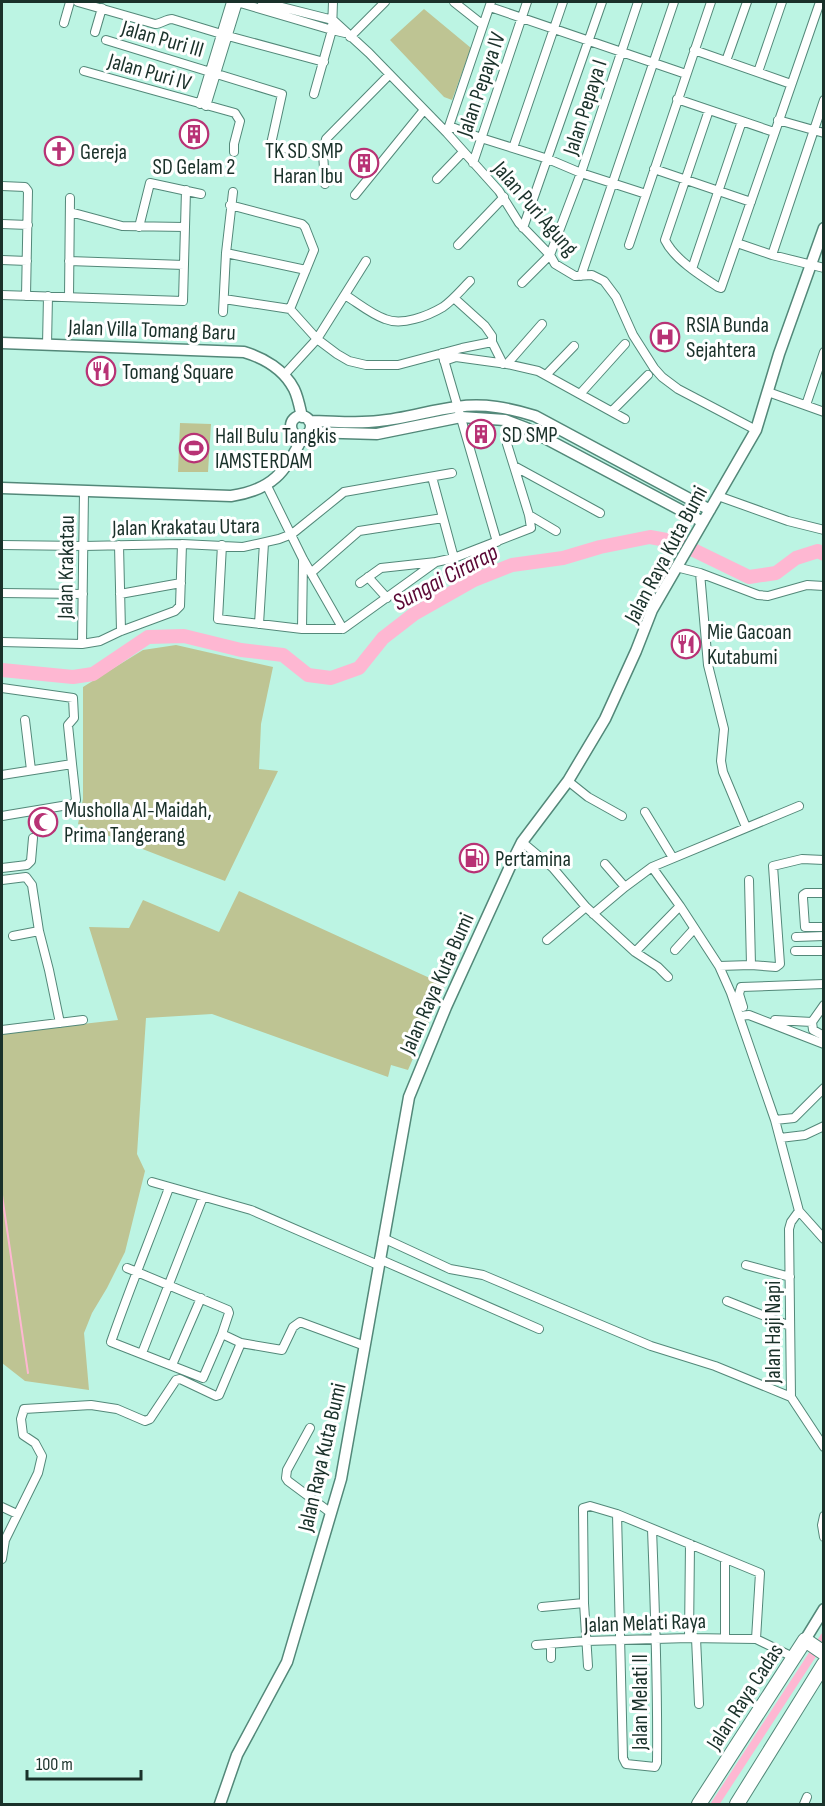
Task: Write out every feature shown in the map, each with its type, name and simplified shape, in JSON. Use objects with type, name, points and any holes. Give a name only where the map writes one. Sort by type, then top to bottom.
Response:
[{"type":"main road","points":[[808,1642],[824,1653]]},
{"type":"main road","name":"Jalan Raya Cadas","points":[[699,1804],[794,1657],[808,1642]]},
{"type":"main road","points":[[737,1804],[824,1664]]},
{"type":"street","points":[[64,23],[70,2]]},
{"type":"street","points":[[78,2],[155,24],[172,19],[324,62]]},
{"type":"street","points":[[225,35],[231,2]]},
{"type":"street","points":[[234,152],[240,118],[235,113],[203,105],[237,2],[348,35],[385,2]]},
{"type":"street","points":[[262,2],[333,20]]},
{"type":"street","points":[[314,94],[332,30],[333,2]]},
{"type":"street","points":[[454,2],[483,26]]},
{"type":"street","name":"Jalan Pepaya IV","points":[[473,163],[527,2]]},
{"type":"street","points":[[513,148],[563,2]]},
{"type":"street","points":[[523,228],[602,2]]},
{"type":"street","name":"Jalan Pepaya I","points":[[550,255],[581,173],[638,2]]},
{"type":"street","points":[[581,276],[674,2]]},
{"type":"street","points":[[629,245],[711,2]]},
{"type":"street","points":[[726,61],[747,2]]},
{"type":"street","points":[[758,72],[782,2]]},
{"type":"street","points":[[709,110],[665,240],[692,269],[721,288],[820,2]]},
{"type":"street","points":[[646,194],[581,173],[548,159],[448,130],[490,4],[522,18],[686,74]]},
{"type":"street","points":[[95,33],[102,8]]},
{"type":"street","name":"Jalan Puri Agung","points":[[333,20],[369,53],[424,110],[448,130],[463,152],[504,197],[523,228],[550,255],[555,264],[575,276],[592,275],[604,281],[616,297],[633,335],[654,369],[662,377],[678,389],[756,430]]},
{"type":"street","name":"Jalan Puri III","points":[[106,40],[282,94],[271,144],[311,153]]},
{"type":"street","points":[[694,50],[791,84]]},
{"type":"street","name":"Jalan Puri IV","points":[[84,71],[203,105]]},
{"type":"street","points":[[324,184],[323,153],[326,139],[389,75]]},
{"type":"street","points":[[677,99],[774,132]]},
{"type":"street","points":[[772,255],[824,100]]},
{"type":"street","points":[[355,195],[424,110]]},
{"type":"street","points":[[778,120],[824,133]]},
{"type":"street","points":[[692,269],[742,121]]},
{"type":"street","points":[[437,179],[463,152]]},
{"type":"street","points":[[654,169],[751,202]]},
{"type":"street","points":[[138,227],[150,183],[201,194]]},
{"type":"street","points":[[2,186],[24,187],[28,191],[26,296]]},
{"type":"street","points":[[2,296],[183,301],[186,190]]},
{"type":"street","points":[[223,312],[230,205],[233,192]]},
{"type":"street","points":[[458,245],[504,197]]},
{"type":"street","points":[[69,297],[70,198]]},
{"type":"street","points":[[230,205],[303,225],[314,250],[290,309]]},
{"type":"street","points":[[70,212],[122,226],[185,227]]},
{"type":"street","points":[[2,224],[28,225]]},
{"type":"street","name":"Jalan Raya Kuta Bumi","points":[[220,1804],[237,1755],[287,1662],[331,1514],[340,1479],[365,1346],[409,1097],[446,1007],[513,860],[522,843],[568,781],[604,719],[636,651],[652,610],[756,430],[779,354],[824,228]]},
{"type":"street","points":[[737,243],[772,255],[824,268]]},
{"type":"street","points":[[226,253],[306,270]]},
{"type":"street","points":[[522,283],[550,255]]},
{"type":"street","points":[[2,260],[27,261]]},
{"type":"street","points":[[69,261],[184,265]]},
{"type":"street","points":[[284,375],[317,339],[366,261]]},
{"type":"street","points":[[345,295],[372,312],[395,322],[428,314],[443,307],[470,281]]},
{"type":"street","points":[[47,345],[48,296]]},
{"type":"street","points":[[454,298],[485,326],[505,364]]},
{"type":"street","points":[[224,299],[290,309],[317,339],[348,361],[366,365],[398,364],[456,357],[531,369],[625,419]]},
{"type":"street","points":[[505,364],[542,324]]},
{"type":"street","points":[[443,357],[462,348],[492,342]]},
{"type":"street","name":"Jalan Villa Tomang Baru","points":[[2,343],[244,352],[258,356],[284,375],[294,389],[306,419]]},
{"type":"street","points":[[580,394],[625,344]]},
{"type":"street","points":[[546,375],[574,346]]},
{"type":"street","points":[[806,405],[824,352]]},
{"type":"street","points":[[443,357],[496,542]]},
{"type":"street","points":[[612,411],[648,375]]},
{"type":"street","points":[[768,392],[824,412]]},
{"type":"street","points":[[703,522],[526,428],[505,420],[459,412],[358,423],[295,419],[291,426],[295,434],[377,434],[459,412],[488,406],[512,409],[535,416],[710,510]]},
{"type":"street","points":[[2,488],[231,496],[244,494],[267,486],[282,472],[311,425],[306,419]]},
{"type":"street","points":[[360,583],[381,568],[454,558],[530,530],[529,515],[507,444]]},
{"type":"street","points":[[514,466],[600,513]]},
{"type":"street","name":"Jalan Krakatau Utara","points":[[2,545],[182,544],[243,547],[292,534],[344,492],[452,473]]},
{"type":"street","points":[[432,477],[454,558]]},
{"type":"street","points":[[267,486],[303,559],[343,629]]},
{"type":"street","name":"Jalan Krakatau","points":[[82,644],[84,491]]},
{"type":"street","points":[[671,504],[678,493]]},
{"type":"street","points":[[718,496],[788,521],[824,530]]},
{"type":"street","points":[[529,515],[556,531]]},
{"type":"street","points":[[312,572],[359,531],[443,518]]},
{"type":"street","points":[[259,624],[264,543]]},
{"type":"street","points":[[2,642],[82,644],[100,641],[120,630],[175,611],[180,606],[182,544]]},
{"type":"street","points":[[119,545],[120,630]]},
{"type":"street","points":[[222,545],[218,619],[302,629],[343,629],[436,562]]},
{"type":"street","points":[[302,629],[303,559]]},
{"type":"street","points":[[678,564],[758,595],[768,596],[807,585],[824,586]]},
{"type":"street","points":[[700,573],[708,665],[724,729],[721,761],[723,772],[746,827]]},
{"type":"street","points":[[368,577],[387,598]]},
{"type":"street","points":[[120,594],[181,583]]},
{"type":"street","points":[[2,593],[83,594]]},
{"type":"street","points":[[2,688],[73,698],[74,718],[68,725],[76,800],[74,804],[2,816]]},
{"type":"street","points":[[25,720],[31,770]]},
{"type":"street","points":[[2,775],[72,764]]},
{"type":"street","points":[[568,781],[588,797],[622,816]]},
{"type":"street","points":[[547,940],[652,867],[799,806]]},
{"type":"street","points":[[645,812],[673,858]]},
{"type":"street","points":[[2,868],[29,864],[33,838]]},
{"type":"street","points":[[522,843],[553,868],[590,911],[635,952],[658,967],[668,977]]},
{"type":"street","points":[[719,966],[776,967],[780,964],[773,866],[802,859],[824,860]]},
{"type":"street","points":[[605,864],[624,887]]},
{"type":"street","points":[[652,867],[719,966],[775,1120],[799,1211],[823,1238]]},
{"type":"street","points":[[2,880],[26,877],[32,885],[39,931],[60,1023]]},
{"type":"street","points":[[749,880],[751,965]]},
{"type":"street","points":[[824,892],[803,895],[805,927],[824,927]]},
{"type":"street","points":[[635,952],[680,906]]},
{"type":"street","points":[[675,950],[694,929]]},
{"type":"street","points":[[13,936],[39,931]]},
{"type":"street","points":[[796,937],[824,936]]},
{"type":"street","points":[[795,951],[824,951]]},
{"type":"street","points":[[743,1007],[739,994],[741,987],[824,984]]},
{"type":"street","points":[[824,1005],[812,1022],[813,1030],[824,1036]]},
{"type":"street","points":[[739,1016],[749,1015],[824,1044]]},
{"type":"street","points":[[2,1030],[83,1020]]},
{"type":"street","points":[[774,1020],[812,1022]]},
{"type":"street","points":[[775,1120],[794,1118],[824,1088]]},
{"type":"street","points":[[780,1138],[805,1135],[824,1126]]},
{"type":"street","points":[[152,1182],[251,1210],[539,1329]]},
{"type":"street","points":[[127,1268],[137,1272],[201,1298],[229,1311],[203,1378],[111,1342],[137,1272],[169,1188]]},
{"type":"street","points":[[142,1353],[202,1197]]},
{"type":"street","name":"Jalan Haji Napi","points":[[799,1211],[789,1229],[791,1397],[822,1443]]},
{"type":"street","points":[[383,1238],[450,1269],[483,1275],[651,1346],[715,1366],[791,1397]]},
{"type":"street","points":[[746,1265],[790,1277]]},
{"type":"street","points":[[172,1365],[201,1298]]},
{"type":"street","points":[[727,1301],[790,1326]]},
{"type":"street","points":[[222,1334],[241,1343],[282,1350],[293,1327],[300,1322],[365,1346]]},
{"type":"street","points":[[2,1559],[3,1539],[38,1473],[42,1456],[35,1443],[23,1435],[21,1419],[24,1408],[92,1405],[117,1409],[146,1421],[150,1419],[176,1380],[180,1379],[216,1396],[219,1395],[241,1343]]},
{"type":"street","points":[[310,1428],[286,1470],[286,1478],[331,1514]]},
{"type":"street","points":[[822,1443],[824,1430]]},
{"type":"street","points":[[588,1666],[584,1603],[583,1508],[590,1506],[617,1514],[761,1574],[756,1639],[794,1657]]},
{"type":"street","points":[[2,1507],[17,1514]]},
{"type":"street","points":[[617,1514],[621,1641]]},
{"type":"street","points":[[824,1515],[822,1526],[824,1537]]},
{"type":"street","name":"Jalan Melati II","points":[[621,1641],[623,1758],[626,1764],[655,1767],[658,1725],[652,1528]]},
{"type":"street","points":[[690,1544],[693,1638],[699,1704]]},
{"type":"street","points":[[725,1559],[725,1638]]},
{"type":"street","points":[[542,1606],[584,1603]]},
{"type":"street","name":"Jalan Raya Cadas","points":[[808,1642],[824,1609]]},
{"type":"street","name":"Jalan Melati Raya","points":[[536,1645],[656,1639],[756,1639]]},
{"type":"street","points":[[551,1644],[551,1658]]},
{"type":"green space","points":[[424,9],[471,48],[452,100],[444,97],[390,40]]},
{"type":"green space","name":"Hall Bulu Tangkis IAMSTERDAM","points":[[180,423],[211,424],[208,472],[178,472]]},
{"type":"green space","points":[[176,645],[273,667],[261,724],[259,769],[278,771],[225,881],[78,824],[83,799],[83,687],[143,650]]},
{"type":"green space","points":[[239,891],[445,985],[408,1070],[391,1065],[388,1077],[212,1014],[146,1018],[137,1154],[145,1171],[125,1252],[92,1313],[84,1333],[89,1390],[25,1381],[2,1363],[2,1033],[118,1020],[89,927],[129,928],[143,900],[219,932]]},
{"type":"waterway","name":"Sungai Cirarap","points":[[2,670],[73,677],[93,674],[148,637],[184,636],[241,650],[283,655],[308,675],[331,678],[359,668],[383,638],[414,614],[474,580],[512,565],[563,558],[600,547],[650,537],[677,542],[749,577],[776,573],[796,558],[818,551],[824,554]]},
{"type":"waterway","points":[[2,1195],[28,1373]]},
{"type":"waterway","points":[[715,1804],[824,1637]]},
{"type":"place","name":"SD Gelam 2","points":[[194,134]]},
{"type":"place","name":"Gereja","points":[[59,151]]},
{"type":"place","name":"TK SD SMP Haran Ibu","points":[[364,163]]},
{"type":"place","name":"RSIA Bunda Sejahtera","points":[[665,337]]},
{"type":"place","name":"Tomang Square","points":[[101,371]]},
{"type":"place","name":"SD SMP","points":[[481,434]]},
{"type":"place","name":"Hall Bulu Tangkis IAMSTERDAM","points":[[194,448]]},
{"type":"place","name":"Mie Gacoan Kutabumi","points":[[686,644]]},
{"type":"place","name":"Musholla Al-Maidah, Prima Tangerang","points":[[43,822]]},
{"type":"place","name":"Pertamina","points":[[474,858]]}]
